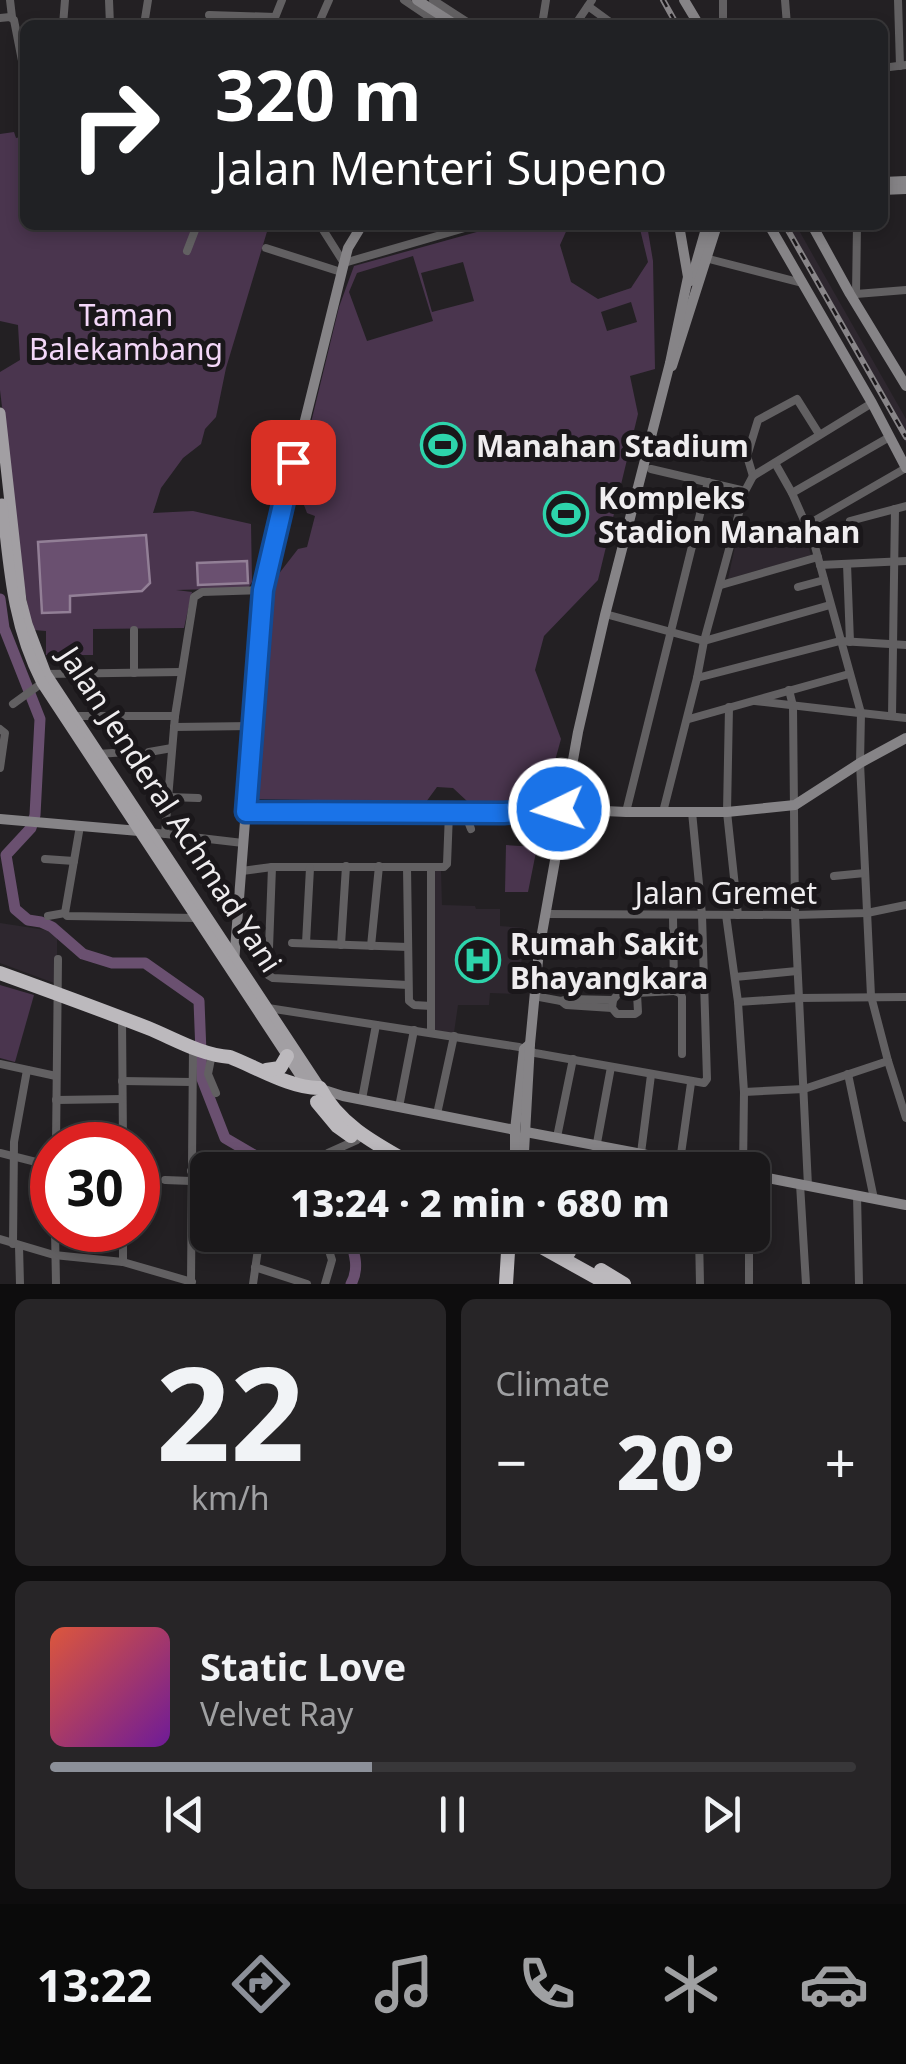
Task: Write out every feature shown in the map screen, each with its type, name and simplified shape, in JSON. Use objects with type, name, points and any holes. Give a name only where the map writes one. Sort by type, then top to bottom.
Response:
[{"type":"highway","points":[[0,973],[122,1018],[230,1065],[321,1094]]},
{"type":"highway","points":[[206,1052],[230,1056],[321,1094]]},
{"type":"highway","points":[[265,1070],[280,1068],[287,1056]]},
{"type":"highway","name":"Jalan Jenderal Achmad Yani","points":[[321,1094],[357,1132],[391,1152]]},
{"type":"highway","name":"Jalan Jenderal Achmad Yani","points":[[321,1094],[338,1126],[377,1152]]},
{"type":"highway","points":[[506,1284],[513,1252]]},
{"type":"highway","points":[[514,1284],[515,1252]]},
{"type":"highway","points":[[550,1252],[608,1284]]},
{"type":"highway","points":[[568,1252],[624,1284]]},
{"type":"main road","points":[[412,1],[446,20]]},
{"type":"main road","points":[[233,965],[263,590],[342,268],[359,230]]},
{"type":"main road","points":[[672,362],[688,277],[680,230]]},
{"type":"main road","points":[[517,1152],[538,950],[578,732],[672,362],[712,230]]},
{"type":"main road","points":[[562,809],[569,801],[609,615],[672,362],[712,230]]},
{"type":"main road","points":[[771,230],[906,468]]},
{"type":"main road","points":[[815,230],[906,386]]},
{"type":"main road","name":"Jalan Jenderal Achmad Yani","points":[[0,413],[6,548]]},
{"type":"main road","name":"Jalan Jenderal Achmad Yani","points":[[0,479],[6,548],[42,681],[233,965],[287,1056],[321,1094]]},
{"type":"main road","name":"Jalan Jenderal Achmad Yani","points":[[42,681],[98,754],[196,918],[268,1008],[321,1094]]},
{"type":"main road","points":[[562,809],[727,812],[795,805],[906,738]]},
{"type":"main road","points":[[0,819],[144,831]]},
{"type":"main road","points":[[321,1094],[636,1152]]},
{"type":"main road","points":[[342,1116],[358,1098]]},
{"type":"main road","points":[[520,1131],[522,1152]]},
{"type":"main road","points":[[770,1178],[906,1205]]},
{"type":"street","points":[[10,0],[20,41]]},
{"type":"street","points":[[433,0],[446,20]]},
{"type":"street","points":[[898,0],[903,65]]},
{"type":"street","points":[[590,3],[609,20]]},
{"type":"street","points":[[209,15],[263,20]]},
{"type":"street","points":[[0,18],[12,18]]},
{"type":"street","points":[[187,251],[195,230]]},
{"type":"street","points":[[323,230],[342,268]]},
{"type":"street","points":[[266,248],[342,268],[460,230]]},
{"type":"street","points":[[857,230],[853,294],[906,290]]},
{"type":"street","points":[[328,237],[348,248]]},
{"type":"street","points":[[704,258],[802,283]]},
{"type":"street","points":[[753,476],[747,456],[758,420],[798,399],[819,434]]},
{"type":"street","points":[[662,812],[745,490],[753,476],[872,403]]},
{"type":"street","points":[[792,493],[886,439]]},
{"type":"street","points":[[775,462],[808,525],[830,605],[845,641]]},
{"type":"street","points":[[808,525],[906,468]]},
{"type":"street","points":[[651,469],[745,490]]},
{"type":"street","points":[[626,812],[708,482]]},
{"type":"street","points":[[850,521],[906,506]]},
{"type":"street","points":[[892,716],[895,509]]},
{"type":"street","points":[[721,584],[819,561],[906,562]]},
{"type":"street","points":[[846,564],[845,641],[860,713],[871,996],[906,1118]]},
{"type":"street","points":[[798,587],[824,580]]},
{"type":"street","points":[[165,834],[175,716],[196,594],[263,590]]},
{"type":"street","points":[[609,615],[704,641],[830,605]]},
{"type":"street","points":[[134,630],[134,673]]},
{"type":"street","points":[[697,678],[845,641],[906,645]]},
{"type":"street","points":[[12,704],[42,681],[181,672]]},
{"type":"street","points":[[689,719],[849,674]]},
{"type":"street","points":[[789,690],[793,706],[795,915],[804,1089],[806,1284]]},
{"type":"street","points":[[751,700],[906,718]]},
{"type":"street","points":[[729,707],[727,812],[738,915]]},
{"type":"street","points":[[72,716],[175,716]]},
{"type":"street","points":[[174,727],[252,726]]},
{"type":"street","points":[[0,728],[4,733],[0,768]]},
{"type":"street","points":[[149,752],[172,748]]},
{"type":"street","points":[[98,754],[127,752]]},
{"type":"street","points":[[168,798],[198,798]]},
{"type":"street","points":[[246,812],[504,813],[562,809]]},
{"type":"street","points":[[268,1008],[528,1048],[704,1084],[707,1079],[702,915],[692,812]]},
{"type":"street","points":[[242,871],[272,867],[444,866],[450,813]]},
{"type":"street","points":[[460,813],[471,830]]},
{"type":"street","points":[[67,915],[80,826]]},
{"type":"street","points":[[144,831],[243,843]]},
{"type":"street","points":[[45,859],[74,862]]},
{"type":"street","points":[[342,945],[346,866]]},
{"type":"street","points":[[371,946],[379,866]]},
{"type":"street","points":[[272,867],[268,975],[408,985]]},
{"type":"street","points":[[407,867],[411,1004],[431,1006]]},
{"type":"street","points":[[431,867],[431,1032]]},
{"type":"street","points":[[306,943],[310,868]]},
{"type":"street","points":[[834,876],[866,872]]},
{"type":"street","points":[[58,877],[71,878]]},
{"type":"street","name":"Jalan Gremet","points":[[545,914],[795,915],[867,913],[906,905]]},
{"type":"street","points":[[726,915],[738,1002],[743,1152]]},
{"type":"street","points":[[48,916],[196,918]]},
{"type":"street","points":[[672,916],[674,991]]},
{"type":"street","points":[[292,943],[408,948]]},
{"type":"street","points":[[56,1122],[58,959]]},
{"type":"street","points":[[735,977],[797,971]]},
{"type":"street","points":[[637,994],[636,1014],[617,1014],[613,1004],[617,994],[674,991],[681,994],[682,1054]]},
{"type":"street","points":[[534,996],[613,1004]]},
{"type":"street","points":[[738,1002],[906,997]]},
{"type":"street","points":[[122,1018],[122,1122]]},
{"type":"street","points":[[358,1098],[376,1025]]},
{"type":"street","points":[[400,1107],[414,1030]]},
{"type":"street","points":[[437,1114],[454,1036]]},
{"type":"street","points":[[191,1152],[192,1082],[206,1052]]},
{"type":"street","points":[[206,1052],[208,1074],[216,1093]]},
{"type":"street","points":[[557,1138],[573,1059]]},
{"type":"street","points":[[744,1092],[804,1089],[888,1061]]},
{"type":"street","points":[[0,1064],[56,1076]]},
{"type":"street","points":[[596,1152],[612,1067]]},
{"type":"street","points":[[20,1284],[14,1156],[27,1070]]},
{"type":"street","points":[[848,1074],[874,1199]]},
{"type":"street","points":[[641,1152],[651,1075]]},
{"type":"street","points":[[122,1081],[192,1082]]},
{"type":"street","points":[[681,1152],[692,1083]]},
{"type":"street","points":[[56,1100],[122,1100]]},
{"type":"street","points":[[177,1132],[191,1131]]},
{"type":"street","points":[[330,1152],[357,1140]]},
{"type":"street","points":[[0,1152],[30,1160]]},
{"type":"street","points":[[165,1180],[190,1176]]},
{"type":"street","points":[[857,1195],[859,1284]]},
{"type":"street","points":[[0,1239],[54,1255],[123,1262],[193,1283],[192,1252]]},
{"type":"street","points":[[123,1252],[123,1262]]},
{"type":"street","points":[[252,1284],[257,1252]]},
{"type":"street","points":[[325,1284],[332,1260],[329,1252]]},
{"type":"street","points":[[699,1252],[700,1284]]},
{"type":"street","points":[[748,1252],[748,1284]]},
{"type":"street","points":[[54,1255],[56,1284]]},
{"type":"street","points":[[255,1267],[307,1284]]},
{"type":"street","points":[[160,1272],[160,1284]]},
{"type":"shaded area","points":[[785,230],[799,230],[906,419],[906,443]]},
{"type":"shaded area","points":[[801,523],[811,555],[728,579],[736,542]]},
{"type":"shaded area","points":[[146,535],[150,583],[142,591],[70,596],[70,612],[42,613],[38,542]]},
{"type":"shaded area","points":[[247,561],[248,583],[198,585],[197,563]]},
{"type":"shaded area","name":"Rumah Sakit Bhayangkara","points":[[433,870],[441,870],[442,905],[500,909],[500,926],[525,928],[518,994],[490,993],[489,1005],[458,1005],[454,1033],[434,1030]]},
{"type":"shaded area","points":[[0,923],[57,935],[57,984],[0,963]]},
{"type":"green space","name":"Taman Balekambang","points":[[14,132],[16,138],[20,137],[20,230],[267,230],[226,368],[216,417],[205,429],[201,444],[183,458],[161,488],[153,513],[193,511],[251,524],[252,582],[248,588],[176,590],[192,592],[184,628],[93,629],[93,655],[46,655],[46,631],[34,630],[30,619],[0,390],[0,372],[20,360],[18,325],[0,321],[0,134]]},
{"type":"green space","name":"Kompleks Stadion Manahan","points":[[484,230],[567,230],[560,245],[571,282],[598,299],[631,288],[648,262],[640,230],[648,230],[653,261],[655,369],[630,376],[638,414],[598,580],[544,636],[535,670],[561,739],[543,804],[468,802],[453,788],[437,787],[426,802],[258,799],[274,580],[298,549],[307,547],[315,516],[307,513],[299,492],[299,472],[339,307],[354,266]],"holes":[[[413,256],[433,321],[367,341],[349,292],[357,273]],[[463,262],[474,301],[432,312],[421,273]],[[631,302],[637,322],[607,331],[601,312]]]},
{"type":"green space","points":[[506,845],[537,847],[528,892],[505,892]]},
{"type":"green space","points":[[0,985],[34,995],[15,1062],[0,1058]]},
{"type":"waterway","points":[[0,599],[4,628],[40,719],[35,815],[31,828],[6,855],[15,909],[28,920],[52,927],[83,954],[112,963],[145,963],[199,1001],[202,1079],[225,1138],[249,1152]]},
{"type":"waterway","points":[[351,1284],[356,1266],[353,1252]]},
{"type":"railway","points":[[663,0],[674,20]]},
{"type":"railway","points":[[788,230],[906,437]]},
{"type":"place","name":"Manahan Stadium","points":[[443,445]]},
{"type":"place","name":"Kompleks Stadion Manahan","points":[[566,514]]},
{"type":"place","name":"Rumah Sakit Bhayangkara","points":[[478,960]]},
{"type":"route","points":[[293,462],[263,590],[246,812],[504,813],[559,809]]}]
